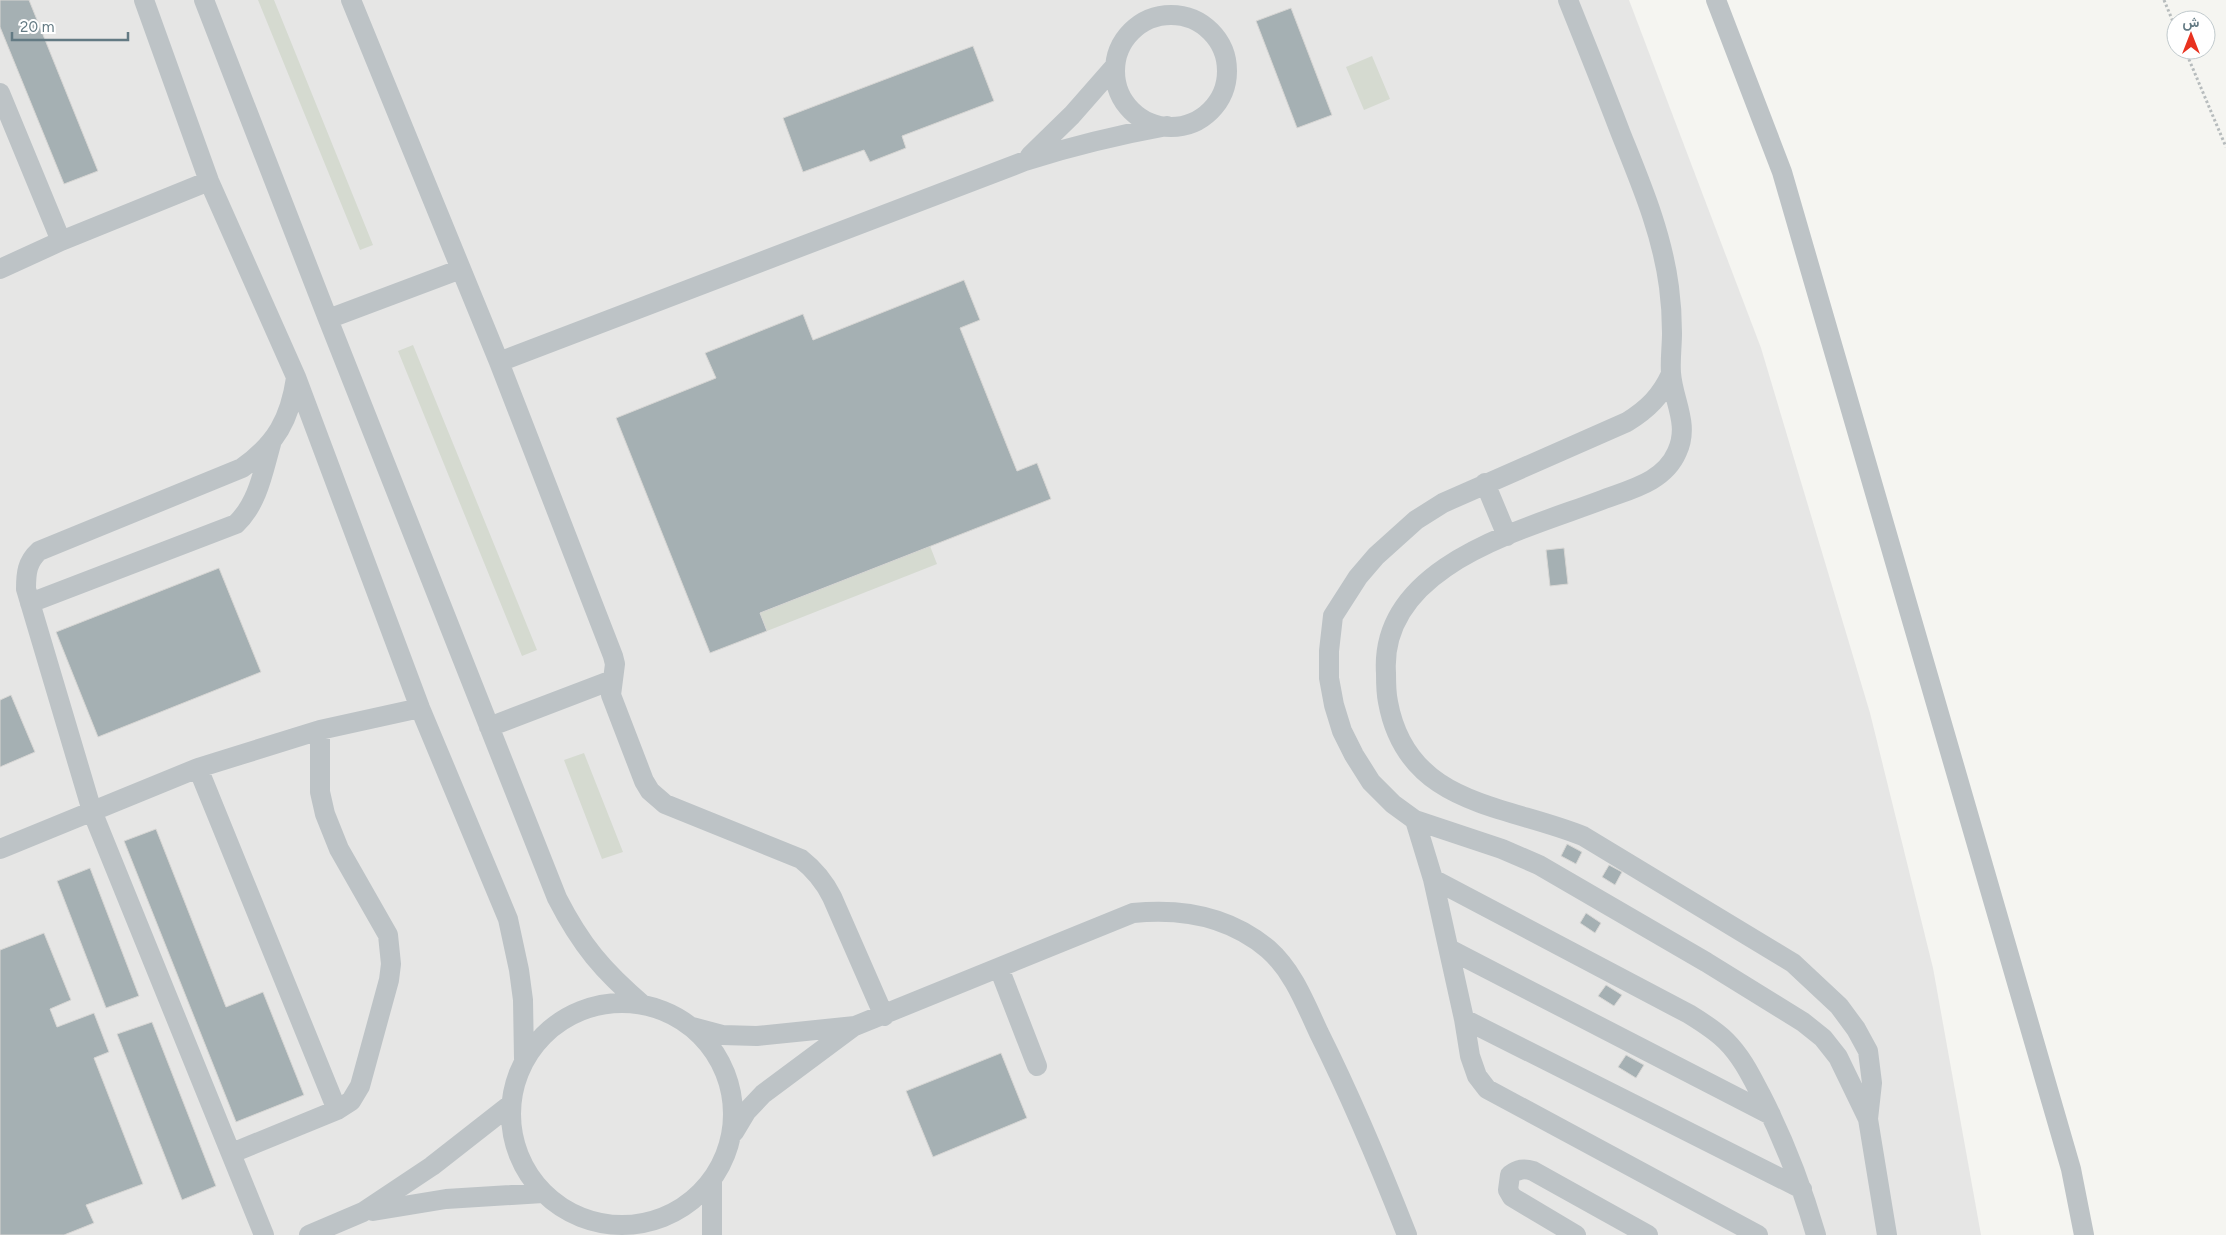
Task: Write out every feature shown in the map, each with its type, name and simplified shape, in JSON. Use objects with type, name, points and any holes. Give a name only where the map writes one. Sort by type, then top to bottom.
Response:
[{"type":"lane","points":[[144,0],[209,181],[296,377],[420,708],[508,919],[523,1000],[524,1060]]},
{"type":"lane","points":[[204,0],[557,898],[572,927],[590,954],[606,972],[643,1005]]},
{"type":"lane","points":[[351,0],[499,362],[614,656],[615,664],[610,696],[650,791],[666,804],[801,859],[814,869],[832,897],[884,1016]]},
{"type":"lane","points":[[1568,0],[1648,202],[1661,244],[1669,286],[1672,322],[1671,374],[1682,421],[1682,436],[1678,451],[1661,474],[1651,481],[1507,536],[1436,572],[1416,591],[1400,613],[1390,639],[1385,666],[1388,702],[1402,744],[1419,768],[1437,784],[1515,816],[1545,822],[1583,836],[1793,963],[1839,1006],[1856,1029],[1868,1051],[1872,1083],[1868,1119],[1887,1235]]},
{"type":"lane","points":[[1716,0],[1782,172],[2071,1169],[2084,1235]]},
{"type":"lane","points":[[499,362],[1025,161],[1081,144],[1167,126],[1184,125],[1200,119],[1215,107],[1223,92],[1228,76],[1226,58],[1220,42],[1208,28],[1194,19],[1176,14],[1158,16],[1142,23],[1129,34],[1119,49],[1115,66],[1116,83],[1123,100],[1134,113],[1150,122],[1167,126]]},
{"type":"lane","points":[[1025,161],[1072,115],[1115,66]]},
{"type":"lane","points":[[0,93],[62,241]]},
{"type":"lane","points":[[0,269],[62,241],[209,181]]},
{"type":"lane","points":[[328,319],[461,268]]},
{"type":"lane","points":[[1671,374],[1663,391],[1646,410],[1627,422],[1443,503],[1395,537],[1358,576],[1333,616],[1329,651],[1329,678],[1334,705],[1342,731],[1354,755],[1371,782],[1393,804],[1415,820],[1502,849],[1538,865],[1706,962],[1803,1022],[1823,1038],[1838,1057],[1868,1119]]},
{"type":"lane","points":[[30,603],[236,524],[247,513],[255,497],[272,442],[290,408],[296,377]]},
{"type":"lane","points":[[264,1235],[92,811],[26,589],[28,565],[39,551],[242,468],[272,442]]},
{"type":"lane","points":[[1485,483],[1507,536]]},
{"type":"lane","points":[[490,727],[612,680]]},
{"type":"lane","points":[[0,849],[198,768],[320,730],[420,708]]},
{"type":"lane","points":[[232,1153],[337,1110],[352,1101],[360,1086],[386,994],[391,957],[388,935],[339,848],[325,814],[320,792],[320,730]]},
{"type":"lane","points":[[198,768],[337,1110]]},
{"type":"lane","points":[[1415,820],[1433,879],[1464,1019],[1470,1056],[1476,1076],[1487,1089],[1758,1235]]},
{"type":"lane","points":[[1433,879],[1709,1026],[1727,1042],[1746,1065],[1771,1115],[1802,1189],[1816,1235]]},
{"type":"lane","points":[[692,1027],[722,1035],[757,1036],[855,1026],[884,1016],[1133,914],[1161,910],[1190,913],[1218,920],[1244,932],[1268,949],[1288,969],[1368,1139],[1407,1235]]},
{"type":"lane","points":[[1449,949],[1771,1115]]},
{"type":"lane","points":[[999,968],[1037,1066]]},
{"type":"lane","points":[[731,1137],[732,1105],[730,1088],[722,1065],[709,1045],[692,1027],[669,1013],[643,1005],[620,1003],[597,1005],[575,1013],[555,1025],[537,1041],[524,1060],[515,1081],[510,1105],[510,1129],[516,1153],[528,1174],[543,1192],[561,1208],[611,1230],[626,1225],[646,1223],[682,1207],[698,1195],[712,1180],[723,1160],[731,1137],[746,1112],[763,1094],[855,1026]]},
{"type":"lane","points":[[1464,1019],[1802,1189]]},
{"type":"lane","points":[[309,1235],[363,1212],[432,1166],[510,1105]]},
{"type":"lane","points":[[1576,1235],[1546,1226],[1512,1197],[1508,1190],[1510,1174],[1517,1170],[1533,1171],[1648,1235]]},
{"type":"lane","points":[[712,1180],[712,1235]]},
{"type":"lane","points":[[363,1212],[446,1199],[543,1192]]},
{"type":"path","points":[[2189,60],[2226,146]]},
{"type":"shaded area","points":[[0,0],[1629,0],[1761,348],[1870,713],[1933,968],[1981,1235],[0,1235]]},
{"type":"shaded area","points":[[258,0],[274,0],[373,245],[360,250]]},
{"type":"shaded area","points":[[1372,56],[1390,99],[1364,110],[1346,67]]},
{"type":"shaded area","points":[[413,345],[537,650],[522,656],[398,351]]},
{"type":"shaded area","points":[[930,546],[937,564],[767,631],[760,613]]},
{"type":"shaded area","points":[[584,753],[623,852],[602,859],[564,760]]},
{"type":"building","points":[[0,0],[29,0],[98,171],[64,184],[0,27]]},
{"type":"building","points":[[1291,8],[1332,115],[1297,128],[1256,21]]},
{"type":"building","points":[[973,46],[994,101],[902,136],[906,148],[870,162],[864,150],[803,172],[783,118]]},
{"type":"building","points":[[964,280],[980,320],[960,328],[1017,471],[1037,463],[1051,499],[760,613],[767,631],[710,653],[616,418],[716,378],[705,353],[803,314],[813,340]]},
{"type":"building","points":[[1564,548],[1568,584],[1550,586],[1546,550]]},
{"type":"building","points":[[219,568],[261,672],[98,737],[56,632]]},
{"type":"building","points":[[11,695],[35,752],[0,767],[0,700]]},
{"type":"building","points":[[156,829],[226,1007],[263,992],[304,1095],[236,1122],[124,841]]},
{"type":"building","points":[[1567,844],[1582,852],[1576,864],[1561,856]]},
{"type":"building","points":[[1609,865],[1622,872],[1615,885],[1602,877]]},
{"type":"building","points":[[90,868],[139,996],[106,1008],[57,881]]},
{"type":"building","points":[[1586,913],[1601,923],[1595,933],[1580,923]]},
{"type":"building","points":[[44,933],[71,1000],[50,1009],[57,1027],[94,1013],[109,1052],[94,1058],[143,1184],[86,1205],[94,1223],[64,1235],[0,1235],[0,950]]},
{"type":"building","points":[[1606,985],[1622,995],[1614,1006],[1598,996]]},
{"type":"building","points":[[152,1022],[216,1186],[182,1200],[117,1034]]},
{"type":"building","points":[[1001,1053],[1027,1118],[933,1157],[906,1091]]},
{"type":"building","points":[[1626,1055],[1644,1065],[1636,1078],[1618,1067]]}]
